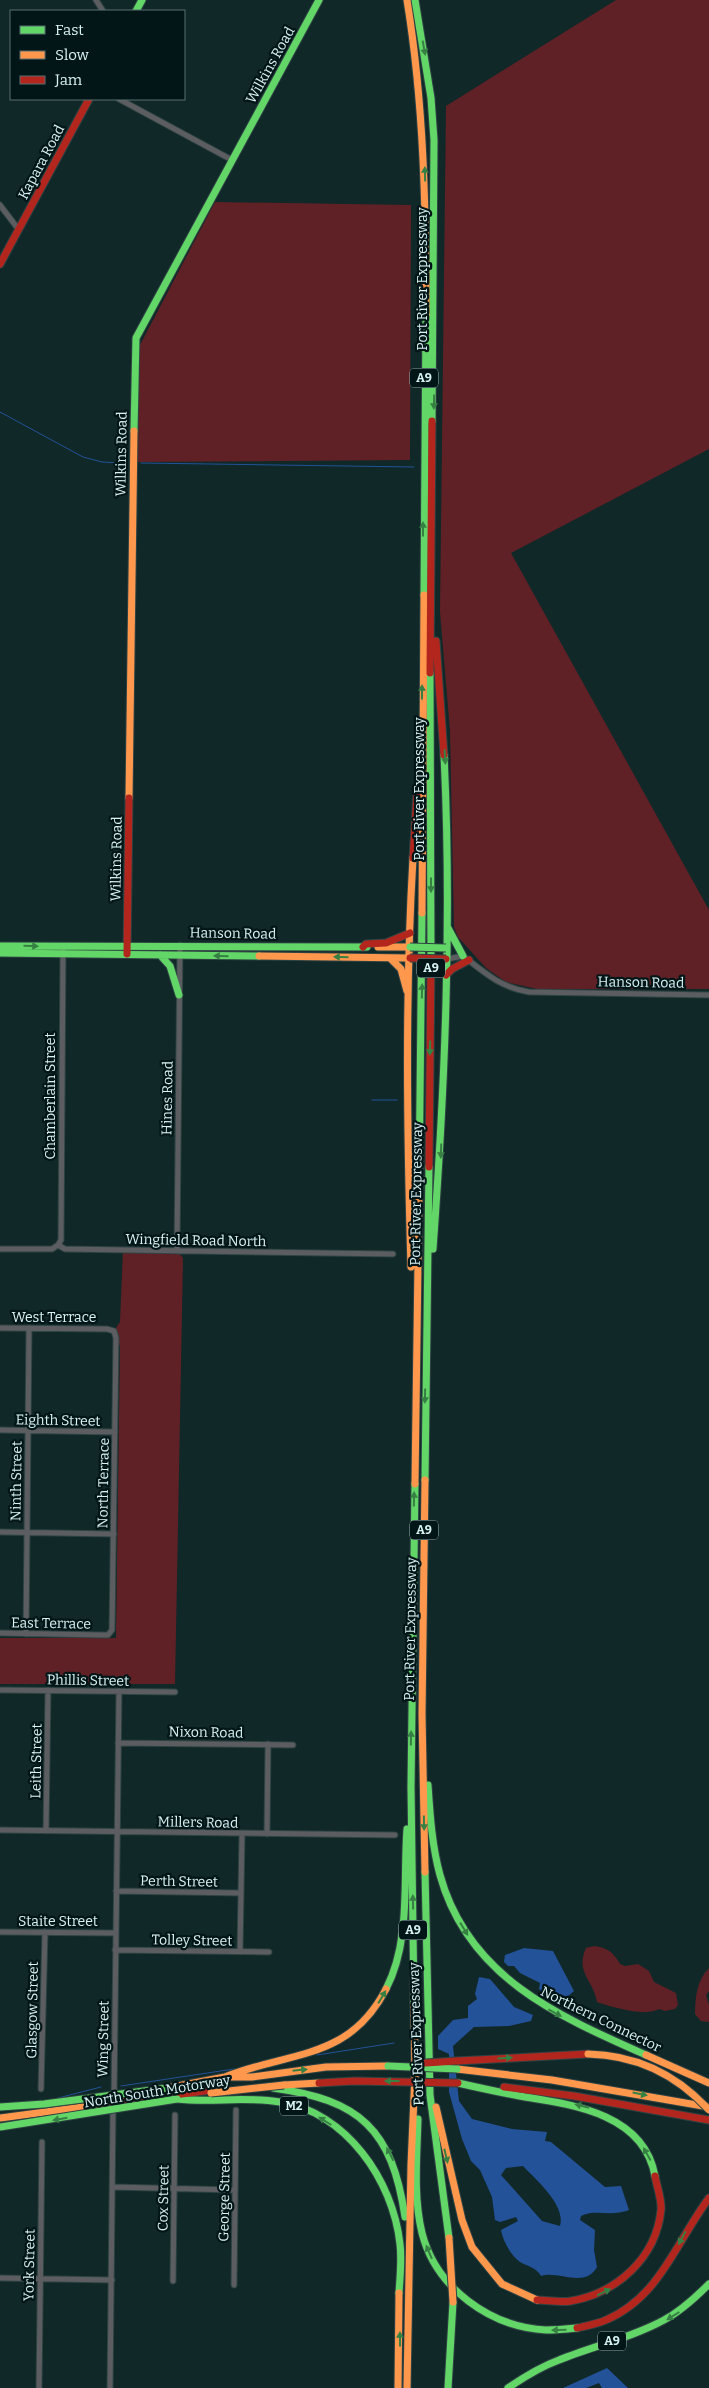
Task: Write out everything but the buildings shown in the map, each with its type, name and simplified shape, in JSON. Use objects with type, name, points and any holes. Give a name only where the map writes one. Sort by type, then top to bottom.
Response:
[{"type":"main road","name":"Wilkins Road","points":[[127,954],[134,348],[141,328],[319,0]]},
{"type":"main road","name":"Port River Expressway","points":[[407,0],[417,62],[424,136],[426,222],[422,966],[415,1340],[411,1787],[415,2074],[409,2270]]},
{"type":"main road","name":"Port River Expressway","points":[[415,0],[426,59],[434,140],[434,376],[430,587],[431,934],[422,1739],[430,2074],[433,2128],[449,2238],[453,2302],[448,2388]]},
{"type":"main road","name":"Kapara Road","points":[[0,264],[88,100]]},
{"type":"main road","points":[[426,1347],[440,1173],[446,975],[446,777],[441,699],[430,587]]},
{"type":"main road","points":[[415,1340],[408,1168],[410,933],[411,870],[418,771],[422,758]]},
{"type":"main road","points":[[446,926],[466,958],[446,975]]},
{"type":"main road","points":[[363,948],[366,944],[386,943],[410,933]]},
{"type":"main road","name":"Hanson Road","points":[[0,946],[180,945],[446,948]]},
{"type":"main road","name":"Hanson Road","points":[[0,953],[446,959]]},
{"type":"main road","points":[[160,955],[170,966],[180,995]]},
{"type":"main road","points":[[390,958],[402,969],[410,1004]]},
{"type":"main road","name":"Northern Connector","points":[[422,1739],[435,1850],[443,1886],[457,1917],[473,1943],[490,1964],[514,1986],[540,2004],[569,2020],[709,2083]]},
{"type":"main road","points":[[225,2077],[245,2068],[292,2059],[322,2050],[349,2033],[367,2017],[384,1994],[401,1952],[404,1913],[405,1843],[411,1787]]},
{"type":"main road","points":[[388,2066],[588,2054],[612,2056],[630,2060],[666,2073],[686,2086],[709,2108]]},
{"type":"main road","points":[[388,2066],[506,2073],[588,2084],[709,2108]]},
{"type":"main road","name":"North South Motorway","points":[[0,2107],[130,2093],[225,2077],[252,2077],[319,2068],[388,2066]]},
{"type":"main road","points":[[415,2074],[418,2108],[418,2200],[420,2225],[426,2246],[443,2277],[454,2291],[475,2307],[501,2322],[529,2328],[573,2329],[596,2324],[621,2313],[645,2294],[662,2273],[692,2220],[709,2198]]},
{"type":"main road","points":[[430,2074],[446,2154],[466,2234],[475,2253],[492,2274],[513,2290],[527,2297],[555,2302],[583,2300],[598,2295],[628,2276],[649,2249],[659,2222],[661,2208],[657,2176],[651,2161],[637,2139],[608,2116],[584,2106],[458,2083]]},
{"type":"main road","name":"North South Motorway","points":[[0,2127],[48,2121],[177,2099],[284,2085],[319,2083],[458,2083]]},
{"type":"main road","name":"M2","points":[[458,2083],[546,2092],[709,2120]]},
{"type":"main road","points":[[0,2118],[198,2090],[259,2087],[317,2095],[340,2104],[360,2117],[385,2144],[394,2163],[403,2197],[409,2270]]},
{"type":"main road","name":"M2","points":[[177,2099],[192,2102],[254,2098],[297,2107],[321,2118],[342,2132],[361,2150],[382,2181],[394,2210],[400,2244],[398,2388]]},
{"type":"main road","name":"A9","points":[[407,2388],[409,2270]]},
{"type":"main road","name":"A9","points":[[508,2388],[551,2363],[640,2332],[668,2319],[689,2305],[709,2284]]},
{"type":"street","points":[[121,100],[232,160]]},
{"type":"street","points":[[0,205],[19,230]]},
{"type":"street","name":"Hines Road","points":[[177,1251],[180,945]]},
{"type":"street","name":"Chamberlain Street","points":[[58,1245],[61,1240],[63,946]]},
{"type":"street","name":"Hanson Road","points":[[446,948],[456,950],[491,978],[507,987],[529,992],[709,995]]},
{"type":"street","name":"Hanson Road","points":[[446,959],[466,958]]},
{"type":"street","name":"Wingfield Road North","points":[[0,1249],[52,1249],[58,1245],[65,1250],[393,1254]]},
{"type":"street","name":"West Terrace","points":[[0,1328],[107,1329]]},
{"type":"street","name":"Ninth Street","points":[[26,1634],[29,1328]]},
{"type":"street","name":"North Terrace","points":[[102,1635],[108,1634],[112,1630],[114,1534],[116,1338],[114,1331],[107,1329]]},
{"type":"street","name":"Eighth Street","points":[[0,1430],[115,1432]]},
{"type":"street","points":[[0,1532],[114,1534]]},
{"type":"street","name":"East Terrace","points":[[0,1633],[102,1635]]},
{"type":"street","name":"Phillis Street","points":[[0,1690],[175,1692]]},
{"type":"street","name":"Leith Street","points":[[46,1831],[48,1690]]},
{"type":"street","name":"Wing Street","points":[[110,2388],[119,1691]]},
{"type":"street","name":"Nixon Road","points":[[118,1743],[293,1745]]},
{"type":"street","points":[[267,1834],[268,1744]]},
{"type":"street","name":"Millers Road","points":[[0,1830],[395,1836]]},
{"type":"street","points":[[240,1952],[242,1834]]},
{"type":"street","name":"Perth Street","points":[[116,1891],[241,1893]]},
{"type":"street","name":"Staite Street","points":[[0,1932],[115,1933]]},
{"type":"street","name":"Glasgow Street","points":[[41,2089],[45,1932]]},
{"type":"street","name":"Tolley Street","points":[[115,1950],[269,1952]]},
{"type":"street","name":"George Street","points":[[234,2285],[236,2110]]},
{"type":"street","name":"Cox Street","points":[[173,2281],[175,2115]]},
{"type":"street","name":"York Street","points":[[39,2388],[42,2142]]},
{"type":"street","points":[[113,2187],[235,2190]]},
{"type":"street","points":[[0,2278],[112,2280]]},
{"type":"shaded area","points":[[616,0],[709,0],[709,449],[511,553],[709,910],[709,989],[537,989],[506,982],[486,968],[458,937],[454,927],[450,731],[440,612],[446,106]]},
{"type":"shaded area","points":[[215,202],[411,205],[410,460],[137,462],[140,345]]},
{"type":"shaded area","points":[[123,1250],[177,1251],[183,1258],[175,1684],[0,1684],[0,1638],[116,1638],[120,1345],[116,1345],[114,1331],[120,1322]]},
{"type":"shaded area","points":[[594,1946],[610,1951],[620,1964],[625,1966],[638,1964],[649,1971],[654,1982],[676,1993],[678,2005],[675,2009],[665,2011],[659,2009],[637,2012],[597,2002],[583,1964],[586,1948]]},
{"type":"shaded area","points":[[709,1968],[709,1991],[706,1995],[709,2005],[709,2022],[701,2021],[695,2014],[698,1989],[702,1978]]},
{"type":"water","points":[[524,1948],[553,1951],[574,1991],[567,1997],[547,1989],[542,1991],[539,1989],[540,1983],[520,1973],[514,1966],[508,1966],[504,1962],[505,1955]]},
{"type":"water","points":[[479,1977],[490,1979],[514,2007],[533,2015],[531,2021],[509,2026],[474,2027],[453,2046],[459,2101],[472,2119],[512,2129],[547,2132],[545,2141],[551,2142],[605,2187],[621,2186],[629,2210],[616,2213],[592,2213],[581,2216],[580,2220],[595,2230],[594,2250],[597,2267],[586,2277],[541,2276],[514,2256],[501,2230],[518,2221],[516,2217],[500,2222],[495,2220],[492,2197],[480,2170],[471,2161],[462,2139],[449,2092],[449,2054],[438,2049],[438,2036],[453,2020],[468,2018],[468,2006],[477,1999],[475,1994]],"holes":[[[523,2166],[549,2193],[554,2201],[561,2218],[560,2226],[542,2221],[501,2175],[506,2168]]]},
{"type":"water","points":[[607,2368],[628,2388],[602,2388],[599,2383],[586,2388],[563,2388]]},
{"type":"waterway","points":[[0,412],[83,457],[102,462],[122,463]]},
{"type":"waterway","points":[[141,463],[414,467]]},
{"type":"waterway","points":[[372,1100],[397,1100]]},
{"type":"waterway","points":[[317,2055],[394,2043]]},
{"type":"waterway","points":[[121,2086],[234,2069]]},
{"type":"waterway","points":[[58,2098],[101,2087]]},
{"type":"traffic: fast","points":[[137,10],[142,0]]},
{"type":"traffic: fast","points":[[134,431],[136,338],[319,0]]},
{"type":"traffic: fast","points":[[415,0],[431,98],[434,140],[432,421]]},
{"type":"traffic: fast","points":[[424,595],[426,315]]},
{"type":"traffic: fast","points":[[430,673],[431,961]]},
{"type":"traffic: fast","points":[[433,1249],[446,1002],[447,879],[444,755]]},
{"type":"traffic: fast","points":[[419,1189],[422,913]]},
{"type":"traffic: fast","points":[[448,928],[463,956]]},
{"type":"traffic: fast","points":[[0,946],[367,947]]},
{"type":"traffic: fast","points":[[410,947],[446,948]]},
{"type":"traffic: fast","points":[[0,953],[259,956]]},
{"type":"traffic: fast","points":[[160,955],[170,966],[179,995]]},
{"type":"traffic: fast","points":[[425,1480],[429,1167]]},
{"type":"traffic: fast","points":[[414,2004],[411,1787],[415,1484]]},
{"type":"traffic: fast","points":[[428,1785],[433,1842],[440,1875],[453,1910],[472,1941],[494,1966],[520,1989],[581,2025],[646,2055]]},
{"type":"traffic: fast","points":[[386,1989],[394,1971],[403,1931],[407,1829]]},
{"type":"traffic: fast","points":[[425,1872],[430,2095],[449,2238]]},
{"type":"traffic: fast","points":[[388,2066],[457,2069]]},
{"type":"traffic: fast","points":[[458,2083],[565,2104],[586,2109],[605,2117],[622,2126],[637,2139],[648,2155],[655,2176]]},
{"type":"traffic: fast","points":[[0,2107],[44,2104],[167,2088]]},
{"type":"traffic: fast","points":[[273,2088],[303,2093],[328,2101],[350,2111],[367,2124],[380,2141],[391,2161],[405,2217]]},
{"type":"traffic: fast","points":[[177,2099],[266,2100],[280,2102],[304,2108],[326,2119],[345,2134],[362,2153],[388,2196],[396,2220],[400,2244],[399,2293]]},
{"type":"traffic: fast","points":[[0,2127],[177,2099]]},
{"type":"traffic: fast","points":[[418,2119],[417,2205],[422,2233],[429,2253],[439,2271],[468,2301],[505,2321],[525,2327],[546,2330],[577,2328]]},
{"type":"traffic: fast","points":[[508,2388],[532,2372],[552,2363],[625,2337],[664,2320],[688,2304],[709,2284]]},
{"type":"traffic: fast","points":[[448,2388],[453,2302]]},
{"type":"traffic: slow","points":[[407,0],[413,39],[423,157],[426,315]]},
{"type":"traffic: slow","points":[[129,798],[134,431]]},
{"type":"traffic: slow","points":[[422,913],[424,595]]},
{"type":"traffic: slow","points":[[411,1267],[408,1062],[410,909],[413,858]]},
{"type":"traffic: slow","points":[[378,947],[410,947]]},
{"type":"traffic: slow","points":[[259,956],[410,958]]},
{"type":"traffic: slow","points":[[390,958],[401,969],[407,991]]},
{"type":"traffic: slow","points":[[415,1484],[419,1189]]},
{"type":"traffic: slow","points":[[425,1480],[422,1714],[425,1872]]},
{"type":"traffic: slow","points":[[225,2077],[294,2057],[336,2042],[354,2029],[371,2012],[386,1989]]},
{"type":"traffic: slow","points":[[407,2388],[411,2165],[415,2074],[414,2004]]},
{"type":"traffic: slow","points":[[588,2054],[623,2058],[654,2069],[683,2086],[709,2110]]},
{"type":"traffic: slow","points":[[646,2055],[709,2083]]},
{"type":"traffic: slow","points":[[167,2088],[225,2077],[252,2077],[326,2067],[388,2066]]},
{"type":"traffic: slow","points":[[457,2069],[552,2080],[709,2107]]},
{"type":"traffic: slow","points":[[284,2085],[319,2083]]},
{"type":"traffic: slow","points":[[211,2093],[284,2085]]},
{"type":"traffic: slow","points":[[0,2118],[113,2103]]},
{"type":"traffic: slow","points":[[436,2107],[462,2220],[472,2247],[502,2284],[537,2300]]},
{"type":"traffic: slow","points":[[449,2238],[453,2302]]},
{"type":"traffic: slow","points":[[398,2388],[399,2293]]},
{"type":"traffic: jam","points":[[0,264],[88,100]]},
{"type":"traffic: jam","points":[[430,673],[432,421]]},
{"type":"traffic: jam","points":[[436,641],[444,755]]},
{"type":"traffic: jam","points":[[413,858],[417,793]]},
{"type":"traffic: jam","points":[[127,954],[129,798]]},
{"type":"traffic: jam","points":[[363,947],[366,944],[386,943],[410,933]]},
{"type":"traffic: jam","points":[[410,958],[446,959]]},
{"type":"traffic: jam","points":[[446,975],[452,969],[469,960]]},
{"type":"traffic: jam","points":[[429,1167],[431,961]]},
{"type":"traffic: jam","points":[[456,2061],[588,2054]]},
{"type":"traffic: jam","points":[[426,2063],[456,2061]]},
{"type":"traffic: jam","points":[[319,2083],[354,2081],[458,2083]]},
{"type":"traffic: jam","points":[[504,2087],[574,2096],[709,2120]]},
{"type":"traffic: jam","points":[[113,2103],[220,2089]]},
{"type":"traffic: jam","points":[[537,2300],[567,2302],[588,2297],[604,2290],[631,2270],[642,2258],[658,2227],[661,2206],[655,2176]]},
{"type":"traffic: jam","points":[[577,2328],[606,2320],[625,2310],[640,2297],[654,2283],[709,2198]]}]
